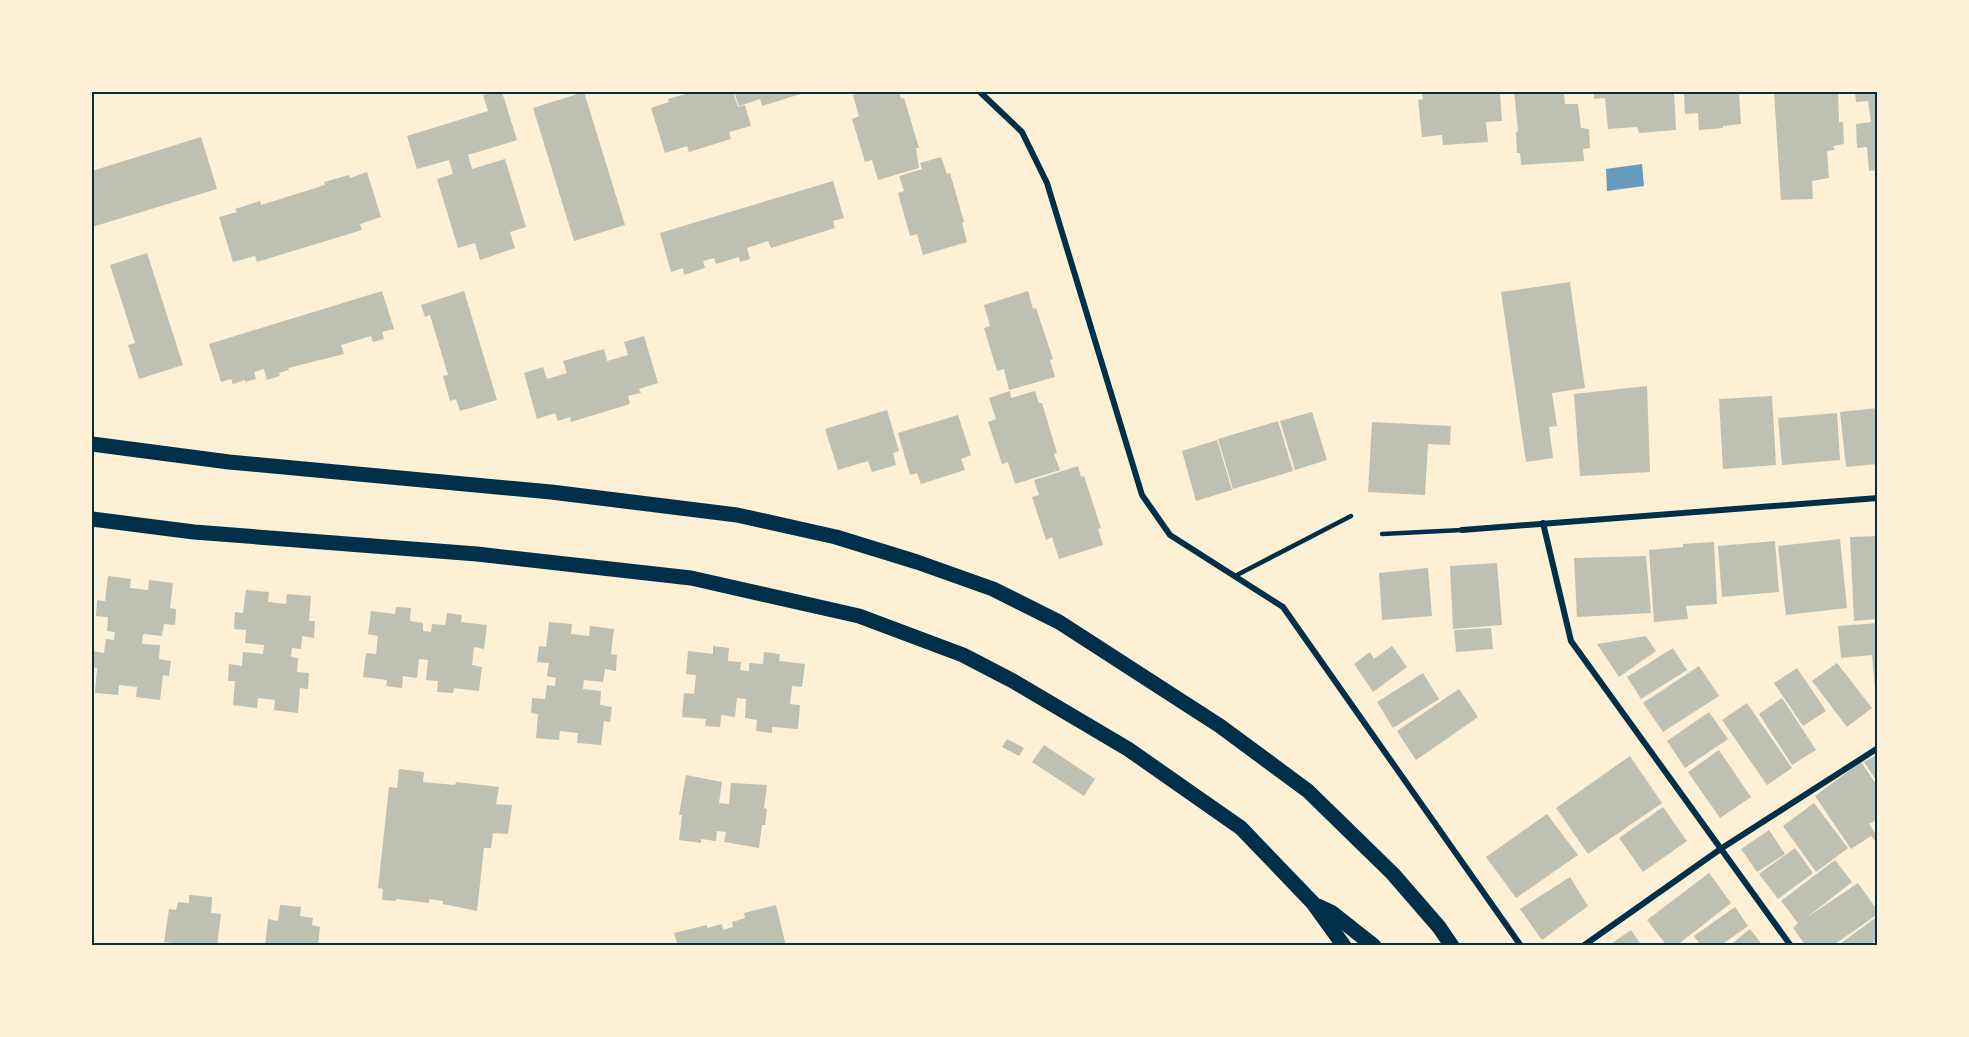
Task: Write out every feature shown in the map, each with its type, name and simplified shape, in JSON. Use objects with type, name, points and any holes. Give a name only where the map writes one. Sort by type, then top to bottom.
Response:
[{"type":"main road","points":[[92,444],[229,462],[551,492],[737,515],[836,537],[917,562],[993,590],[1059,622],[1220,726],[1308,791],[1393,874],[1452,945]]},
{"type":"main road","points":[[92,519],[194,532],[477,554],[691,578],[859,616],[963,655],[1013,681],[1128,749],[1241,828],[1313,903],[1344,945]]},
{"type":"main road","points":[[1313,903],[1331,912],[1374,945]]},
{"type":"street","points":[[980,92],[1022,132],[1047,183],[1142,495],[1170,535],[1283,607],[1521,945]]},
{"type":"street","points":[[1462,530],[1878,498]]},
{"type":"street","points":[[1543,523],[1571,641],[1791,945]]},
{"type":"street","points":[[1583,945],[1722,848],[1878,748]]},
{"type":"lane","points":[[1234,576],[1352,516]]},
{"type":"lane","points":[[1382,534],[1462,530]]},
{"type":"water","points":[[1642,164],[1644,186],[1607,191],[1606,169]]},
{"type":"building","points":[[502,92],[517,140],[468,155],[472,169],[505,159],[526,227],[510,232],[515,248],[480,260],[475,243],[458,248],[437,179],[453,174],[449,160],[417,169],[407,136],[488,111],[483,95]]},
{"type":"building","points":[[584,92],[625,225],[574,241],[533,108]]},
{"type":"building","points":[[693,92],[733,92],[738,107],[745,105],[751,126],[729,132],[731,139],[689,152],[687,146],[665,153],[651,108],[669,102],[668,99]]},
{"type":"building","points":[[734,92],[807,92],[762,106],[760,99],[739,106]]},
{"type":"building","points":[[863,92],[899,92],[901,99],[904,98],[919,148],[916,148],[919,168],[878,180],[872,160],[865,162],[852,119],[859,116],[853,95]]},
{"type":"building","points":[[1422,92],[1500,92],[1502,121],[1486,122],[1488,142],[1443,145],[1442,135],[1422,137],[1418,100],[1423,99]]},
{"type":"building","points":[[1514,92],[1564,92],[1565,104],[1578,104],[1581,128],[1589,129],[1590,148],[1583,149],[1584,161],[1521,165],[1520,153],[1517,153],[1516,132],[1518,131]]},
{"type":"building","points":[[1594,92],[1674,92],[1676,130],[1639,133],[1637,127],[1608,129],[1605,98],[1594,99]]},
{"type":"building","points":[[1684,92],[1739,92],[1741,124],[1699,130],[1698,113],[1685,114]]},
{"type":"building","points":[[1774,92],[1838,92],[1839,122],[1843,122],[1844,144],[1833,146],[1835,150],[1827,151],[1829,178],[1812,181],[1813,199],[1781,200]]},
{"type":"building","points":[[1855,92],[1878,92],[1878,170],[1869,171],[1867,147],[1857,148],[1856,124],[1871,122],[1868,101],[1856,102]]},
{"type":"building","points":[[201,137],[217,189],[92,227],[92,171]]},
{"type":"building","points":[[941,157],[947,174],[950,173],[964,222],[962,223],[967,242],[923,255],[917,234],[910,236],[898,193],[904,191],[899,176],[922,169],[920,163]]},
{"type":"building","points":[[367,172],[381,217],[360,224],[362,230],[257,262],[255,256],[233,262],[219,217],[237,212],[235,209],[260,201],[261,205],[325,185],[324,182],[349,175],[350,178]]},
{"type":"building","points":[[833,181],[844,218],[833,221],[835,228],[771,248],[768,241],[747,248],[750,259],[740,262],[739,257],[716,264],[714,258],[703,261],[705,268],[684,275],[683,268],[671,272],[660,233]]},
{"type":"building","points":[[147,253],[183,365],[139,379],[128,345],[135,343],[110,265]]},
{"type":"building","points":[[1570,282],[1585,388],[1552,393],[1557,426],[1549,427],[1553,458],[1526,462],[1501,292]]},
{"type":"building","points":[[382,291],[394,329],[382,332],[384,339],[373,342],[371,336],[341,345],[344,354],[288,368],[289,370],[279,373],[280,376],[267,380],[264,369],[254,372],[256,379],[233,384],[231,379],[221,382],[209,344]]},
{"type":"building","points":[[464,291],[497,400],[460,411],[456,399],[450,401],[443,376],[448,375],[430,315],[425,317],[421,305]]},
{"type":"building","points":[[1028,291],[1053,359],[1050,360],[1055,377],[1009,390],[1004,369],[997,371],[984,328],[990,326],[984,305]]},
{"type":"building","points":[[644,336],[658,383],[639,389],[641,393],[628,396],[630,404],[571,422],[570,417],[558,421],[555,413],[537,419],[524,373],[543,367],[547,379],[567,373],[563,361],[604,349],[607,361],[628,355],[624,342]]},
{"type":"building","points":[[1647,386],[1650,472],[1580,476],[1574,394]]},
{"type":"building","points":[[1010,391],[1011,398],[1035,391],[1039,403],[1042,403],[1060,470],[1015,484],[1008,462],[1002,464],[988,422],[996,419],[989,398]]},
{"type":"building","points":[[1772,396],[1776,465],[1723,469],[1719,399]]},
{"type":"building","points":[[1878,408],[1878,464],[1846,467],[1840,412]]},
{"type":"building","points":[[887,410],[899,451],[893,453],[896,465],[872,472],[868,461],[838,470],[825,429]]},
{"type":"building","points":[[1312,412],[1327,460],[1295,470],[1280,421]]},
{"type":"building","points":[[1837,413],[1840,460],[1782,465],[1778,418]]},
{"type":"building","points":[[958,415],[971,455],[961,459],[965,470],[921,484],[917,473],[910,475],[898,433]]},
{"type":"building","points":[[1278,421],[1293,471],[1233,489],[1218,439]]},
{"type":"building","points":[[1372,422],[1451,426],[1450,445],[1428,444],[1425,495],[1368,492]]},
{"type":"building","points":[[1217,440],[1232,490],[1196,501],[1182,451]]},
{"type":"building","points":[[1078,466],[1081,477],[1084,476],[1101,528],[1098,529],[1103,545],[1059,559],[1052,537],[1046,540],[1032,497],[1039,495],[1034,480]]},
{"type":"building","points":[[1878,536],[1878,619],[1854,621],[1850,537]]},
{"type":"building","points":[[1840,539],[1847,608],[1786,615],[1778,546]]},
{"type":"building","points":[[1775,541],[1779,592],[1722,597],[1718,546]]},
{"type":"building","points":[[1714,542],[1717,604],[1686,606],[1688,619],[1654,622],[1649,550],[1683,547],[1683,544]]},
{"type":"building","points":[[1646,556],[1651,613],[1577,617],[1574,558]]},
{"type":"building","points":[[1497,563],[1502,625],[1453,629],[1450,566]]},
{"type":"building","points":[[1428,568],[1432,616],[1382,620],[1379,573]]},
{"type":"building","points":[[108,576],[131,579],[130,588],[148,590],[149,580],[173,583],[170,608],[176,609],[175,625],[164,624],[162,636],[143,634],[142,644],[160,645],[159,659],[171,661],[169,676],[163,675],[160,700],[136,697],[137,687],[119,685],[118,695],[95,693],[97,668],[92,667],[92,651],[104,653],[106,639],[114,640],[115,632],[107,631],[108,617],[96,616],[97,600],[105,601]]},
{"type":"building","points":[[246,590],[269,592],[268,602],[286,604],[287,594],[311,596],[309,621],[315,621],[314,638],[302,636],[301,649],[292,648],[291,657],[298,658],[297,672],[309,673],[308,689],[300,688],[298,713],[274,710],[275,700],[258,698],[257,708],[233,705],[235,681],[228,681],[229,664],[242,666],[243,652],[263,654],[264,645],[245,643],[246,630],[234,629],[235,612],[243,613]]},
{"type":"building","points":[[396,607],[411,608],[410,621],[423,623],[423,631],[431,632],[432,624],[445,625],[447,613],[462,615],[461,622],[487,625],[484,649],[474,647],[472,665],[482,667],[479,691],[454,688],[453,693],[437,692],[438,681],[426,680],[428,660],[419,659],[417,678],[403,676],[402,688],[386,686],[387,680],[363,677],[366,653],[376,654],[378,636],[368,634],[371,611],[395,614]]},
{"type":"building","points":[[549,622],[572,624],[571,634],[589,636],[590,626],[614,629],[611,654],[617,655],[616,671],[605,669],[603,682],[584,680],[583,689],[601,691],[600,705],[612,707],[610,722],[604,721],[601,745],[577,743],[578,733],[560,731],[559,740],[536,738],[538,714],[531,713],[532,698],[545,699],[547,685],[555,686],[556,678],[547,676],[549,663],[537,662],[539,646],[546,647]]},
{"type":"building","points":[[1878,623],[1878,700],[1876,700],[1872,655],[1841,658],[1838,626]]},
{"type":"building","points":[[1491,628],[1493,649],[1456,652],[1454,630]]},
{"type":"building","points":[[1646,636],[1656,651],[1619,677],[1597,644]]},
{"type":"building","points":[[713,646],[729,648],[728,661],[741,662],[740,670],[749,671],[749,663],[763,664],[764,652],[780,654],[779,661],[805,664],[802,687],[792,686],[790,704],[800,705],[798,729],[772,727],[772,733],[756,731],[757,720],[745,718],[746,699],[737,698],[735,717],[721,715],[720,727],[705,726],[706,719],[682,717],[684,693],[694,694],[696,675],[686,674],[688,651],[713,654]]},
{"type":"building","points":[[1392,646],[1407,667],[1373,692],[1354,664],[1370,652],[1374,659]]},
{"type":"building","points":[[1673,648],[1687,670],[1641,699],[1627,677]]},
{"type":"building","points":[[1837,663],[1872,708],[1847,727],[1812,681]]},
{"type":"building","points":[[1699,666],[1719,696],[1663,732],[1643,703]]},
{"type":"building","points":[[1797,668],[1826,711],[1803,726],[1774,683]]},
{"type":"building","points":[[1423,673],[1439,699],[1393,728],[1377,702]]},
{"type":"building","points":[[1459,689],[1478,717],[1416,760],[1397,731]]},
{"type":"building","points":[[1782,698],[1816,750],[1792,765],[1759,714]]},
{"type":"building","points":[[1747,703],[1792,768],[1767,785],[1722,720]]},
{"type":"building","points":[[1709,712],[1728,739],[1685,768],[1667,741]]},
{"type":"building","points":[[1007,739],[1024,748],[1019,756],[1002,747]]},
{"type":"building","points":[[1044,745],[1095,779],[1084,796],[1032,762]]},
{"type":"building","points":[[1719,750],[1751,797],[1720,818],[1688,772]]},
{"type":"building","points":[[1878,754],[1878,783],[1864,762]]},
{"type":"building","points":[[1630,756],[1662,803],[1588,854],[1556,808]]},
{"type":"building","points":[[1861,762],[1878,787],[1878,819],[1869,824],[1875,833],[1878,831],[1878,845],[1871,836],[1851,849],[1815,796]]},
{"type":"building","points":[[399,769],[424,772],[423,782],[455,785],[456,782],[499,787],[496,804],[512,805],[508,834],[493,833],[491,848],[484,848],[477,911],[429,899],[429,903],[396,899],[396,901],[382,900],[383,889],[378,888],[389,787],[397,788]]},
{"type":"building","points":[[686,775],[722,782],[719,803],[729,804],[731,783],[767,785],[764,808],[767,809],[765,825],[762,825],[759,848],[724,842],[726,832],[717,831],[716,841],[701,839],[701,843],[679,840],[682,815],[679,815]]},
{"type":"building","points":[[1814,803],[1848,848],[1816,872],[1783,826]]},
{"type":"building","points":[[1663,807],[1687,841],[1643,872],[1619,838]]},
{"type":"building","points":[[1547,814],[1578,855],[1516,898],[1486,857]]},
{"type":"building","points":[[1769,830],[1785,854],[1757,872],[1741,849]]},
{"type":"building","points":[[1795,848],[1813,873],[1778,899],[1759,874]]},
{"type":"building","points":[[1835,860],[1852,882],[1806,918],[1858,883],[1878,914],[1832,946],[1806,946],[1793,928],[1798,923],[1781,901]]},
{"type":"building","points":[[1709,873],[1731,903],[1676,946],[1667,946],[1647,920]]},
{"type":"building","points":[[1570,877],[1588,906],[1542,940],[1520,909]]},
{"type":"building","points":[[189,895],[212,897],[211,913],[221,914],[217,946],[173,946],[173,943],[164,942],[169,909],[176,910],[178,902],[189,903]]},
{"type":"building","points":[[280,905],[301,907],[300,916],[313,918],[312,925],[320,927],[318,946],[265,946],[268,919],[278,921]]},
{"type":"building","points":[[776,905],[786,946],[678,946],[674,933],[722,924],[723,930],[733,927],[732,922],[745,918],[744,913]]},
{"type":"building","points":[[1735,907],[1748,926],[1720,946],[1701,946],[1694,936]]},
{"type":"building","points":[[1878,916],[1878,939],[1868,946],[1837,946]]},
{"type":"building","points":[[1750,929],[1763,946],[1729,946]]},
{"type":"building","points":[[1631,930],[1642,946],[1608,946]]}]
